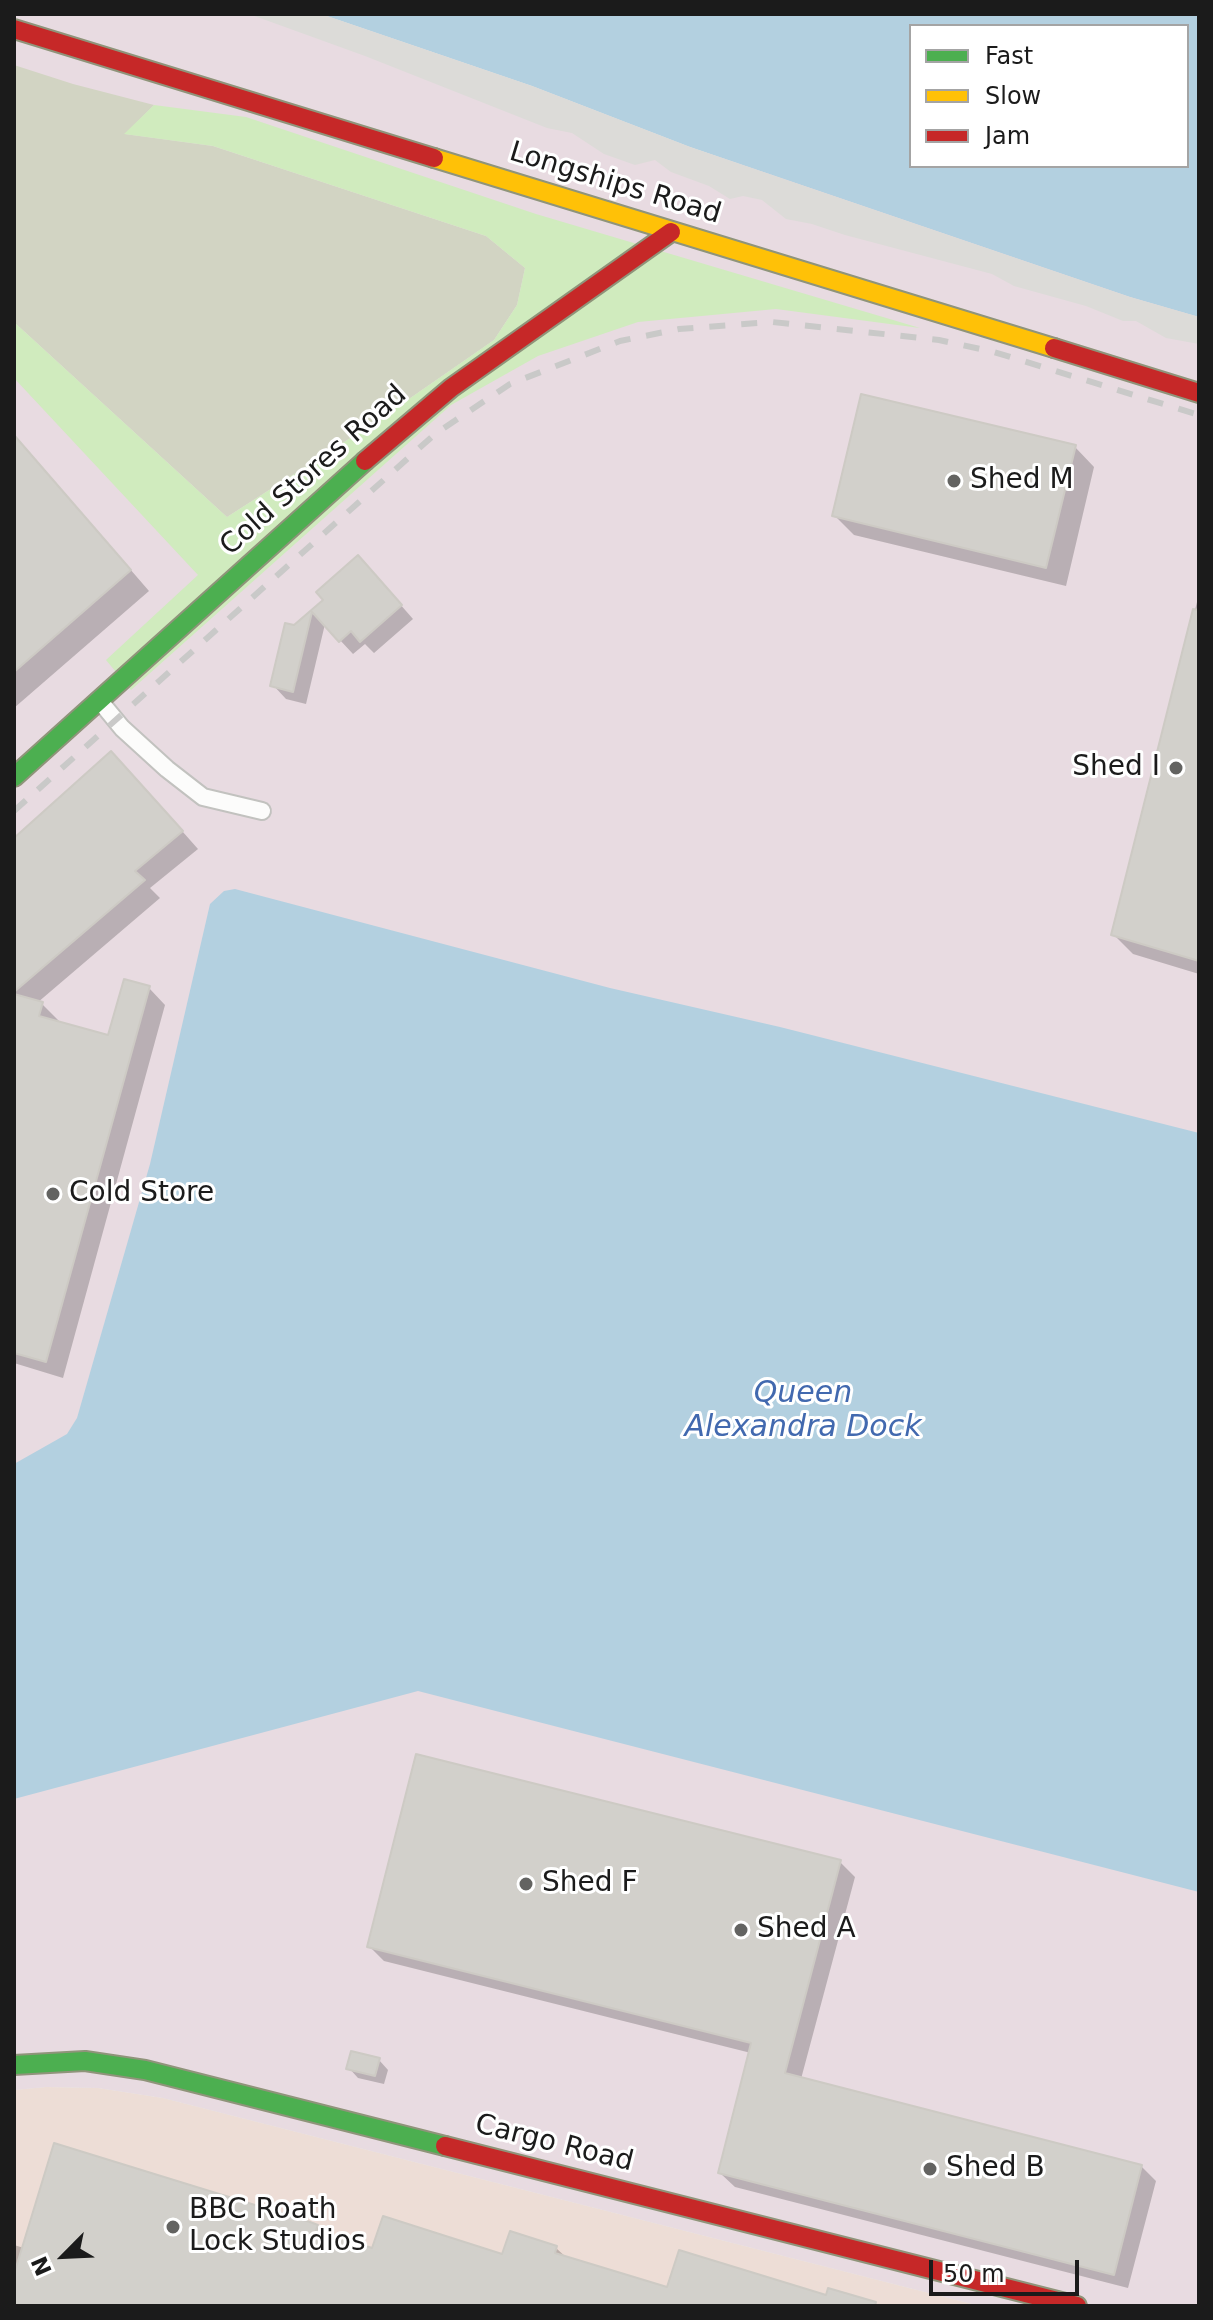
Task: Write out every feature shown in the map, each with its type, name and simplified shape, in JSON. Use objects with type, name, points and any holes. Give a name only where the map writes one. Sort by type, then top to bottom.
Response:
[{"type":"street","name":"Longships Road","points":[[14,29],[1199,393]]},
{"type":"street","name":"Cold Stores Road","points":[[14,777],[451,388],[671,232]]},
{"type":"street","points":[[99,700],[122,728],[203,797],[262,811]]},
{"type":"street","name":"Cargo Road","points":[[14,2065],[85,2061],[145,2070],[1077,2306]]},
{"type":"shaded area","points":[[14,14],[321,14],[532,86],[690,147],[1199,317],[1199,2306],[980,2306],[163,2098],[98,2088],[14,2090]]},
{"type":"shaded area","points":[[14,65],[154,105],[125,134],[213,146],[486,236],[525,268],[517,305],[494,340],[380,419],[227,517],[14,322]]},
{"type":"shaded area","points":[[98,2088],[163,2098],[980,2306],[14,2306],[14,2090]]},
{"type":"green space","points":[[154,105],[246,117],[536,214],[920,328],[776,309],[638,322],[538,356],[451,405],[131,690],[106,660],[198,575],[14,378],[14,322],[227,517],[380,419],[494,340],[517,305],[525,268],[486,236],[213,146],[124,134]]},
{"type":"water","points":[[321,14],[1199,14],[1199,317],[1130,297],[690,147],[532,86]]},
{"type":"water","name":"Queen Alexandra Dock","points":[[235,889],[610,988],[780,1027],[1199,1133],[1199,1892],[418,1691],[14,1799],[14,1464],[67,1434],[77,1418],[150,1164],[210,904],[224,891]]},
{"type":"pier","points":[[249,14],[321,14],[532,86],[690,147],[1130,297],[1199,317],[1199,344],[1166,338],[1136,321],[1123,321],[1086,306],[1014,286],[992,274],[786,219],[762,200],[743,196],[730,199],[709,186],[671,172],[655,160],[635,165],[604,154],[572,133],[547,128]]},
{"type":"building","name":"Shed M","points":[[861,394],[1076,445],[1046,568],[832,516]]},
{"type":"building","points":[[14,435],[131,570],[14,672]]},
{"type":"building","points":[[358,555],[402,605],[360,642],[351,631],[339,642],[312,612],[293,692],[270,686],[285,623],[294,625],[323,600],[316,592]]},
{"type":"building","name":"Shed I","points":[[1193,609],[1199,610],[1199,961],[1111,935]]},
{"type":"building","points":[[111,751],[183,831],[135,871],[145,880],[14,992],[14,838]]},
{"type":"building","name":"Cold Store","points":[[124,979],[150,986],[46,1362],[14,1353],[14,994],[43,1002],[39,1016],[108,1035]]},
{"type":"building","points":[[416,1754],[841,1860],[785,2073],[1142,2165],[1114,2275],[718,2173],[751,2043],[367,1947]]},
{"type":"building","points":[[351,2051],[380,2058],[375,2076],[346,2069]]},
{"type":"building","name":"BBC Roath Lock Studios","points":[[54,2143],[310,2222],[318,2225],[316,2230],[372,2248],[383,2216],[502,2254],[510,2231],[557,2246],[555,2253],[667,2287],[679,2250],[826,2295],[828,2288],[876,2302],[875,2306],[14,2306],[14,2274]]},
{"type":"railway","points":[[14,811],[435,434],[510,384],[620,341],[679,329],[772,322],[939,340],[994,352],[1199,415]]},
{"type":"traffic: fast","points":[[14,777],[365,461]]},
{"type":"traffic: fast","points":[[14,2065],[85,2061],[145,2070],[445,2146]]},
{"type":"traffic: slow","points":[[434,158],[1054,348]]},
{"type":"traffic: jam","points":[[14,29],[434,158]]},
{"type":"traffic: jam","points":[[365,461],[451,388],[671,232]]},
{"type":"traffic: jam","points":[[1054,348],[1199,393]]},
{"type":"traffic: jam","points":[[445,2146],[1077,2306]]},
{"type":"place","name":"Shed M","points":[[954,481]]},
{"type":"place","name":"Shed I","points":[[1176,768]]},
{"type":"place","name":"Cold Store","points":[[53,1194]]},
{"type":"place","name":"Shed F","points":[[526,1884]]},
{"type":"place","name":"Shed A","points":[[741,1930]]},
{"type":"place","name":"Shed B","points":[[930,2169]]},
{"type":"place","name":"BBC Roath Lock Studios","points":[[173,2227]]}]
